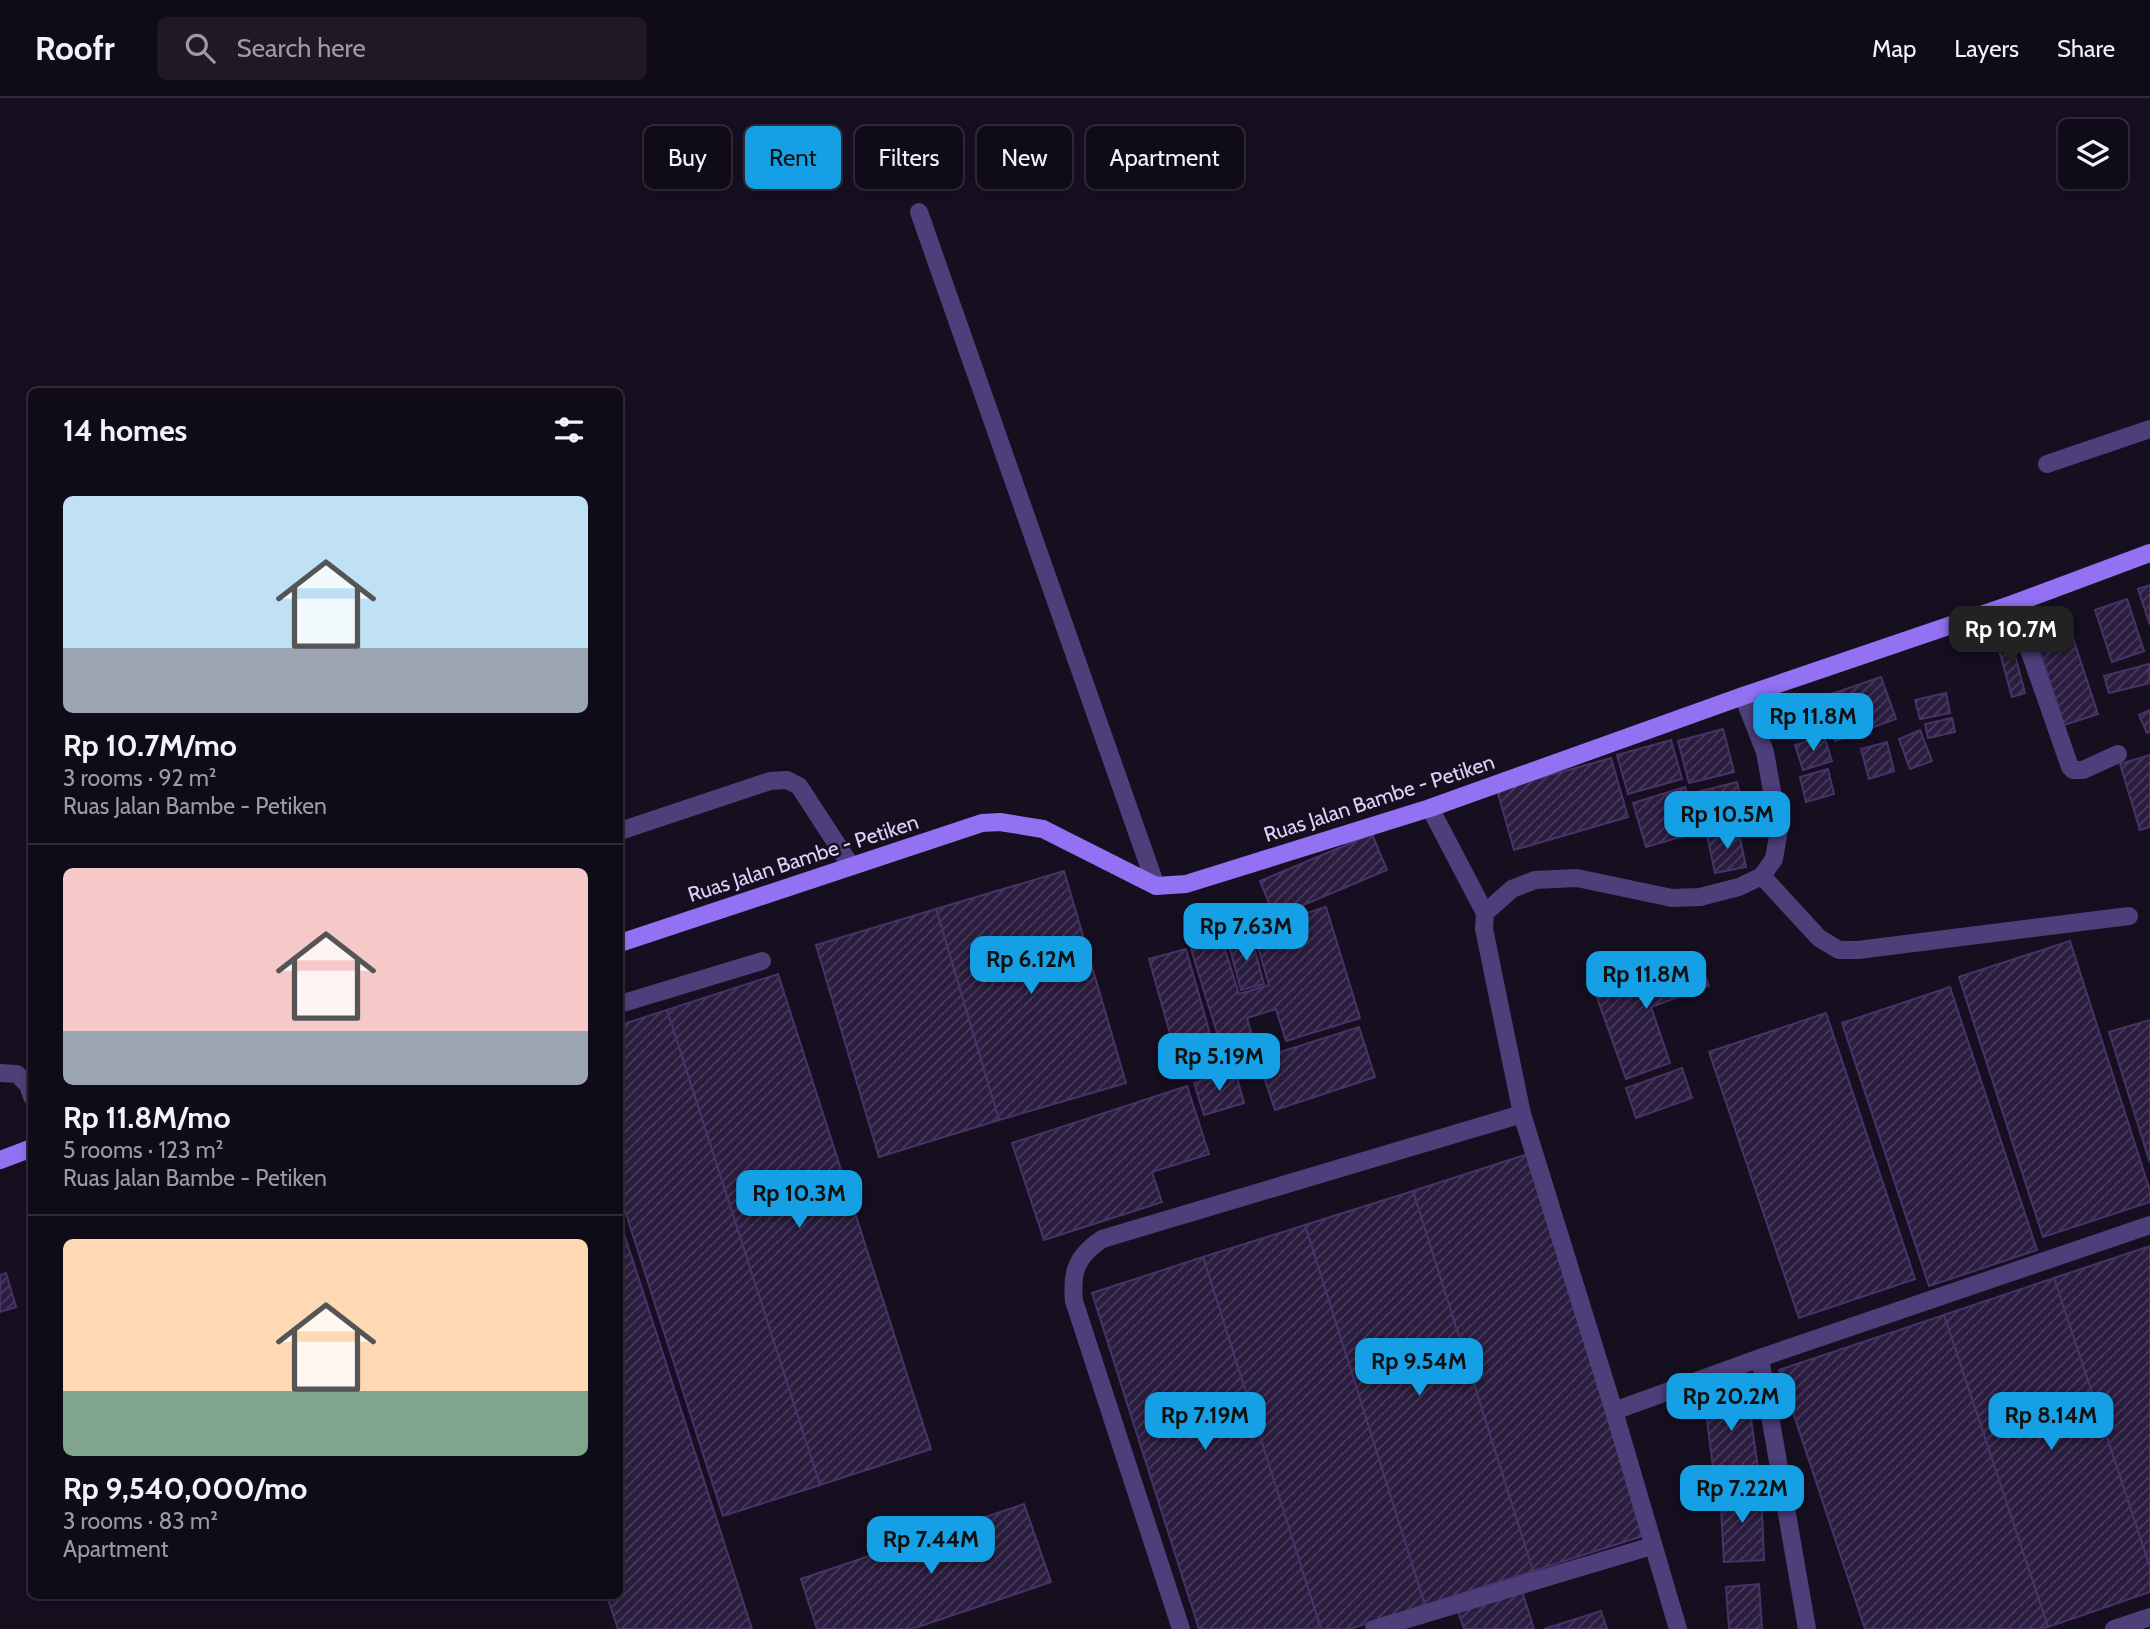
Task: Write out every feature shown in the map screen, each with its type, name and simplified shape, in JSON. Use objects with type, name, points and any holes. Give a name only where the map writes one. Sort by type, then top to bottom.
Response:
[{"type":"main road","name":"Ruas Jalan Bambe - Petiken","points":[[623,942],[982,824],[1000,822],[1042,829],[1156,886],[1186,884],[1430,808],[2150,553]]},
{"type":"main road","points":[[0,1160],[28,1150]]},
{"type":"street","points":[[919,212],[1156,886]]},
{"type":"street","points":[[2047,464],[2150,429]]},
{"type":"street","points":[[2012,604],[2070,767],[2073,770],[2083,770],[2118,754]]},
{"type":"street","points":[[1485,913],[1512,889],[1535,880],[1577,878],[1672,898],[1700,897],[1739,887],[1762,876],[1774,859],[1779,830],[1765,752],[1743,696]]},
{"type":"street","points":[[623,830],[770,780],[788,780],[799,786],[851,866]]},
{"type":"street","points":[[1430,808],[1485,913],[1484,929],[1522,1114],[1678,1629]]},
{"type":"street","points":[[1762,876],[1819,938],[1839,950],[1858,950],[2130,916]]},
{"type":"street","points":[[623,1003],[762,961]]},
{"type":"street","points":[[0,1073],[17,1074],[28,1087]]},
{"type":"street","points":[[1181,1629],[1074,1301],[1072,1284],[1085,1251],[1102,1239],[1522,1114]]},
{"type":"street","points":[[1614,1411],[1760,1358],[2150,1225]]},
{"type":"street","points":[[1760,1358],[1807,1629]]},
{"type":"street","points":[[1374,1629],[1653,1546]]},
{"type":"street","points":[[2114,1629],[2150,1617]]},
{"type":"building","points":[[2150,585],[2150,625],[2138,589]]},
{"type":"building","points":[[2127,599],[2144,651],[2112,662],[2095,610]]},
{"type":"building","points":[[2066,617],[2098,714],[2064,725],[2032,628]]},
{"type":"building","points":[[2010,636],[2025,693],[2012,697],[1996,639]]},
{"type":"building","points":[[2149,664],[2150,683],[2109,693],[2104,676]]},
{"type":"building","points":[[1881,677],[1896,719],[1835,741],[1819,698]]},
{"type":"building","points":[[1946,693],[1950,713],[1920,719],[1915,700]]},
{"type":"building","points":[[2150,710],[2150,732],[2147,733],[2139,715]]},
{"type":"building","points":[[1952,718],[1955,732],[1928,738],[1925,724]]},
{"type":"building","points":[[1723,729],[1734,772],[1689,783],[1678,741]]},
{"type":"building","points":[[1920,730],[1932,761],[1910,769],[1899,739]]},
{"type":"building","points":[[1824,736],[1832,761],[1803,770],[1795,745]]},
{"type":"building","points":[[1671,740],[1682,779],[1628,794],[1617,755]]},
{"type":"building","points":[[1887,742],[1894,771],[1869,779],[1861,749]]},
{"type":"building","points":[[2150,755],[2150,827],[2140,830],[2120,764]]},
{"type":"building","points":[[1611,758],[1628,817],[1514,850],[1497,790]]},
{"type":"building","points":[[1828,769],[1834,794],[1806,802],[1800,777]]},
{"type":"building","points":[[1737,782],[1745,817],[1701,827],[1693,793]]},
{"type":"building","points":[[1685,787],[1698,832],[1646,847],[1633,803]]},
{"type":"building","points":[[1738,828],[1746,867],[1715,873],[1707,835]]},
{"type":"building","points":[[1372,834],[1387,870],[1275,917],[1260,881]]},
{"type":"building","points":[[1064,871],[1126,1083],[999,1120],[936,909]]},
{"type":"building","points":[[1326,907],[1360,1018],[1286,1041],[1276,1009],[1247,1018],[1257,1052],[1226,1062],[1191,949],[1222,940],[1239,994],[1269,985],[1253,930]]},
{"type":"building","points":[[936,909],[999,1120],[879,1157],[816,945]]},
{"type":"building","points":[[1251,936],[1264,984],[1241,990],[1228,942]]},
{"type":"building","points":[[2070,941],[2150,1191],[2150,1202],[2043,1237],[1959,977]]},
{"type":"building","points":[[1186,949],[1219,1066],[1182,1076],[1149,959]]},
{"type":"building","points":[[1697,953],[1709,986],[1651,1007],[1670,1063],[1626,1079],[1594,989]]},
{"type":"building","points":[[778,974],[931,1449],[820,1485],[667,1010]]},
{"type":"building","points":[[1950,987],[2037,1250],[1929,1286],[1842,1023]]},
{"type":"building","points":[[667,1010],[820,1485],[723,1516],[623,1204],[623,1024]]},
{"type":"building","points":[[1826,1013],[1915,1279],[1799,1318],[1709,1052]]},
{"type":"building","points":[[2150,1020],[2150,1163],[2109,1032]]},
{"type":"building","points":[[1359,1027],[1375,1077],[1275,1110],[1258,1059]]},
{"type":"building","points":[[1682,1068],[1692,1098],[1636,1118],[1626,1088]]},
{"type":"building","points":[[1235,1070],[1244,1103],[1204,1115],[1194,1083]]},
{"type":"building","points":[[1187,1086],[1209,1154],[1152,1172],[1162,1202],[1044,1240],[1012,1143]]},
{"type":"building","points":[[1528,1154],[1649,1534],[1533,1571],[1413,1191]]},
{"type":"building","points":[[1413,1191],[1533,1571],[1425,1605],[1305,1225]]},
{"type":"building","points":[[1305,1225],[1425,1605],[1350,1629],[1321,1629],[1203,1257]]},
{"type":"building","points":[[623,1230],[752,1629],[618,1629],[608,1599],[623,1599]]},
{"type":"building","points":[[2150,1246],[2150,1567],[2054,1278]]},
{"type":"building","points":[[1203,1257],[1321,1629],[1199,1629],[1092,1293]]},
{"type":"building","points":[[6,1273],[16,1307],[0,1312],[0,1275]]},
{"type":"building","points":[[2054,1278],[2150,1567],[2150,1592],[2048,1627],[1944,1315]]},
{"type":"building","points":[[1944,1315],[2048,1627],[1865,1629],[1779,1370]]},
{"type":"building","points":[[1747,1390],[1758,1469],[1714,1475],[1704,1397]]},
{"type":"building","points":[[1761,1489],[1764,1560],[1724,1562],[1720,1491]]},
{"type":"building","points":[[1024,1504],[1051,1582],[912,1629],[817,1629],[801,1579]]},
{"type":"building","points":[[1759,1584],[1762,1629],[1729,1629],[1726,1587]]},
{"type":"building","points":[[1521,1588],[1534,1629],[1464,1629],[1457,1608]]},
{"type":"building","points":[[1601,1611],[1607,1629],[1544,1629]]}]
